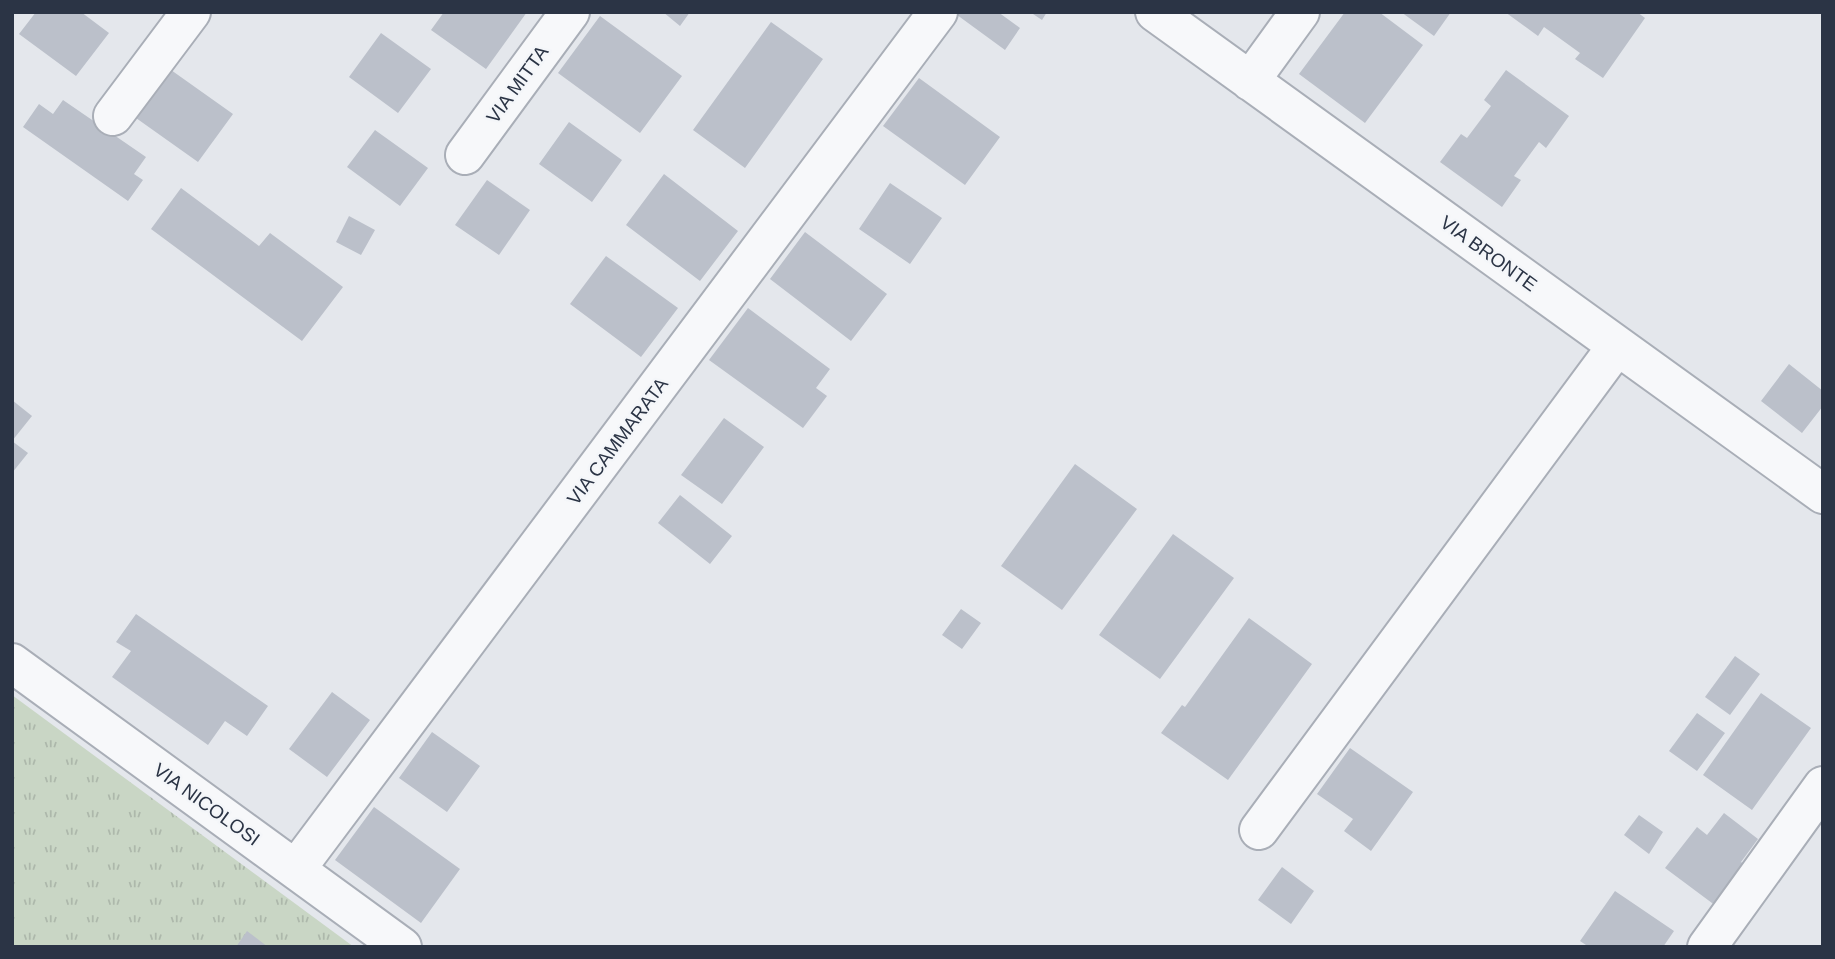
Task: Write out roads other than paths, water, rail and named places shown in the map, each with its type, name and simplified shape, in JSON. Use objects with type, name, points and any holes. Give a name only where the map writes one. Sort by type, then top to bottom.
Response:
[{"type":"street","points":[[113,116],[191,12]]},
{"type":"street","name":"VIA MITTA","points":[[465,155],[570,12]]},
{"type":"street","name":"VIA CAMMARATA","points":[[296,869],[938,12]]},
{"type":"street","name":"VIA BRONTE","points":[[1155,12],[1823,494]]},
{"type":"street","points":[[1250,81],[1300,12]]},
{"type":"street","points":[[1259,830],[1617,346]]},
{"type":"street","name":"VIA NICOLOSI","points":[[12,663],[401,947]]},
{"type":"street","points":[[1707,947],[1823,786]]}]
